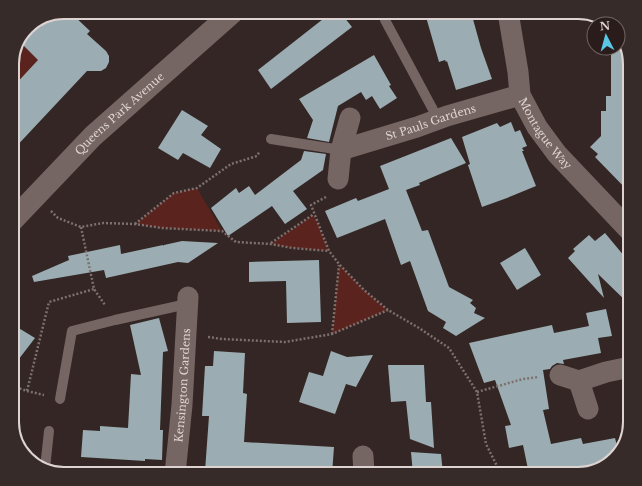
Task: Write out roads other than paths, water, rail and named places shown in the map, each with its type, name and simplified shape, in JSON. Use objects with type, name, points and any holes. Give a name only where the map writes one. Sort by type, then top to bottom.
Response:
[{"type":"street","name":"Queens Park Avenue","points":[[19,213],[92,136],[225,19]]},
{"type":"street","name":"Montague Way","points":[[509,19],[518,72],[520,95],[537,127],[557,154],[623,224]]},
{"type":"street","name":"St Pauls Gardens","points":[[341,150],[520,95]]},
{"type":"street","points":[[338,179],[341,150],[350,118]]},
{"type":"street","name":"Kensington Gardens","points":[[176,467],[182,405],[187,301]]},
{"type":"street","points":[[588,409],[570,378],[623,368]]},
{"type":"lane","points":[[385,20],[438,119]]},
{"type":"lane","points":[[271,140],[341,150]]},
{"type":"lane","points":[[60,399],[72,331],[187,301]]},
{"type":"lane","points":[[46,463],[49,431]]}]
